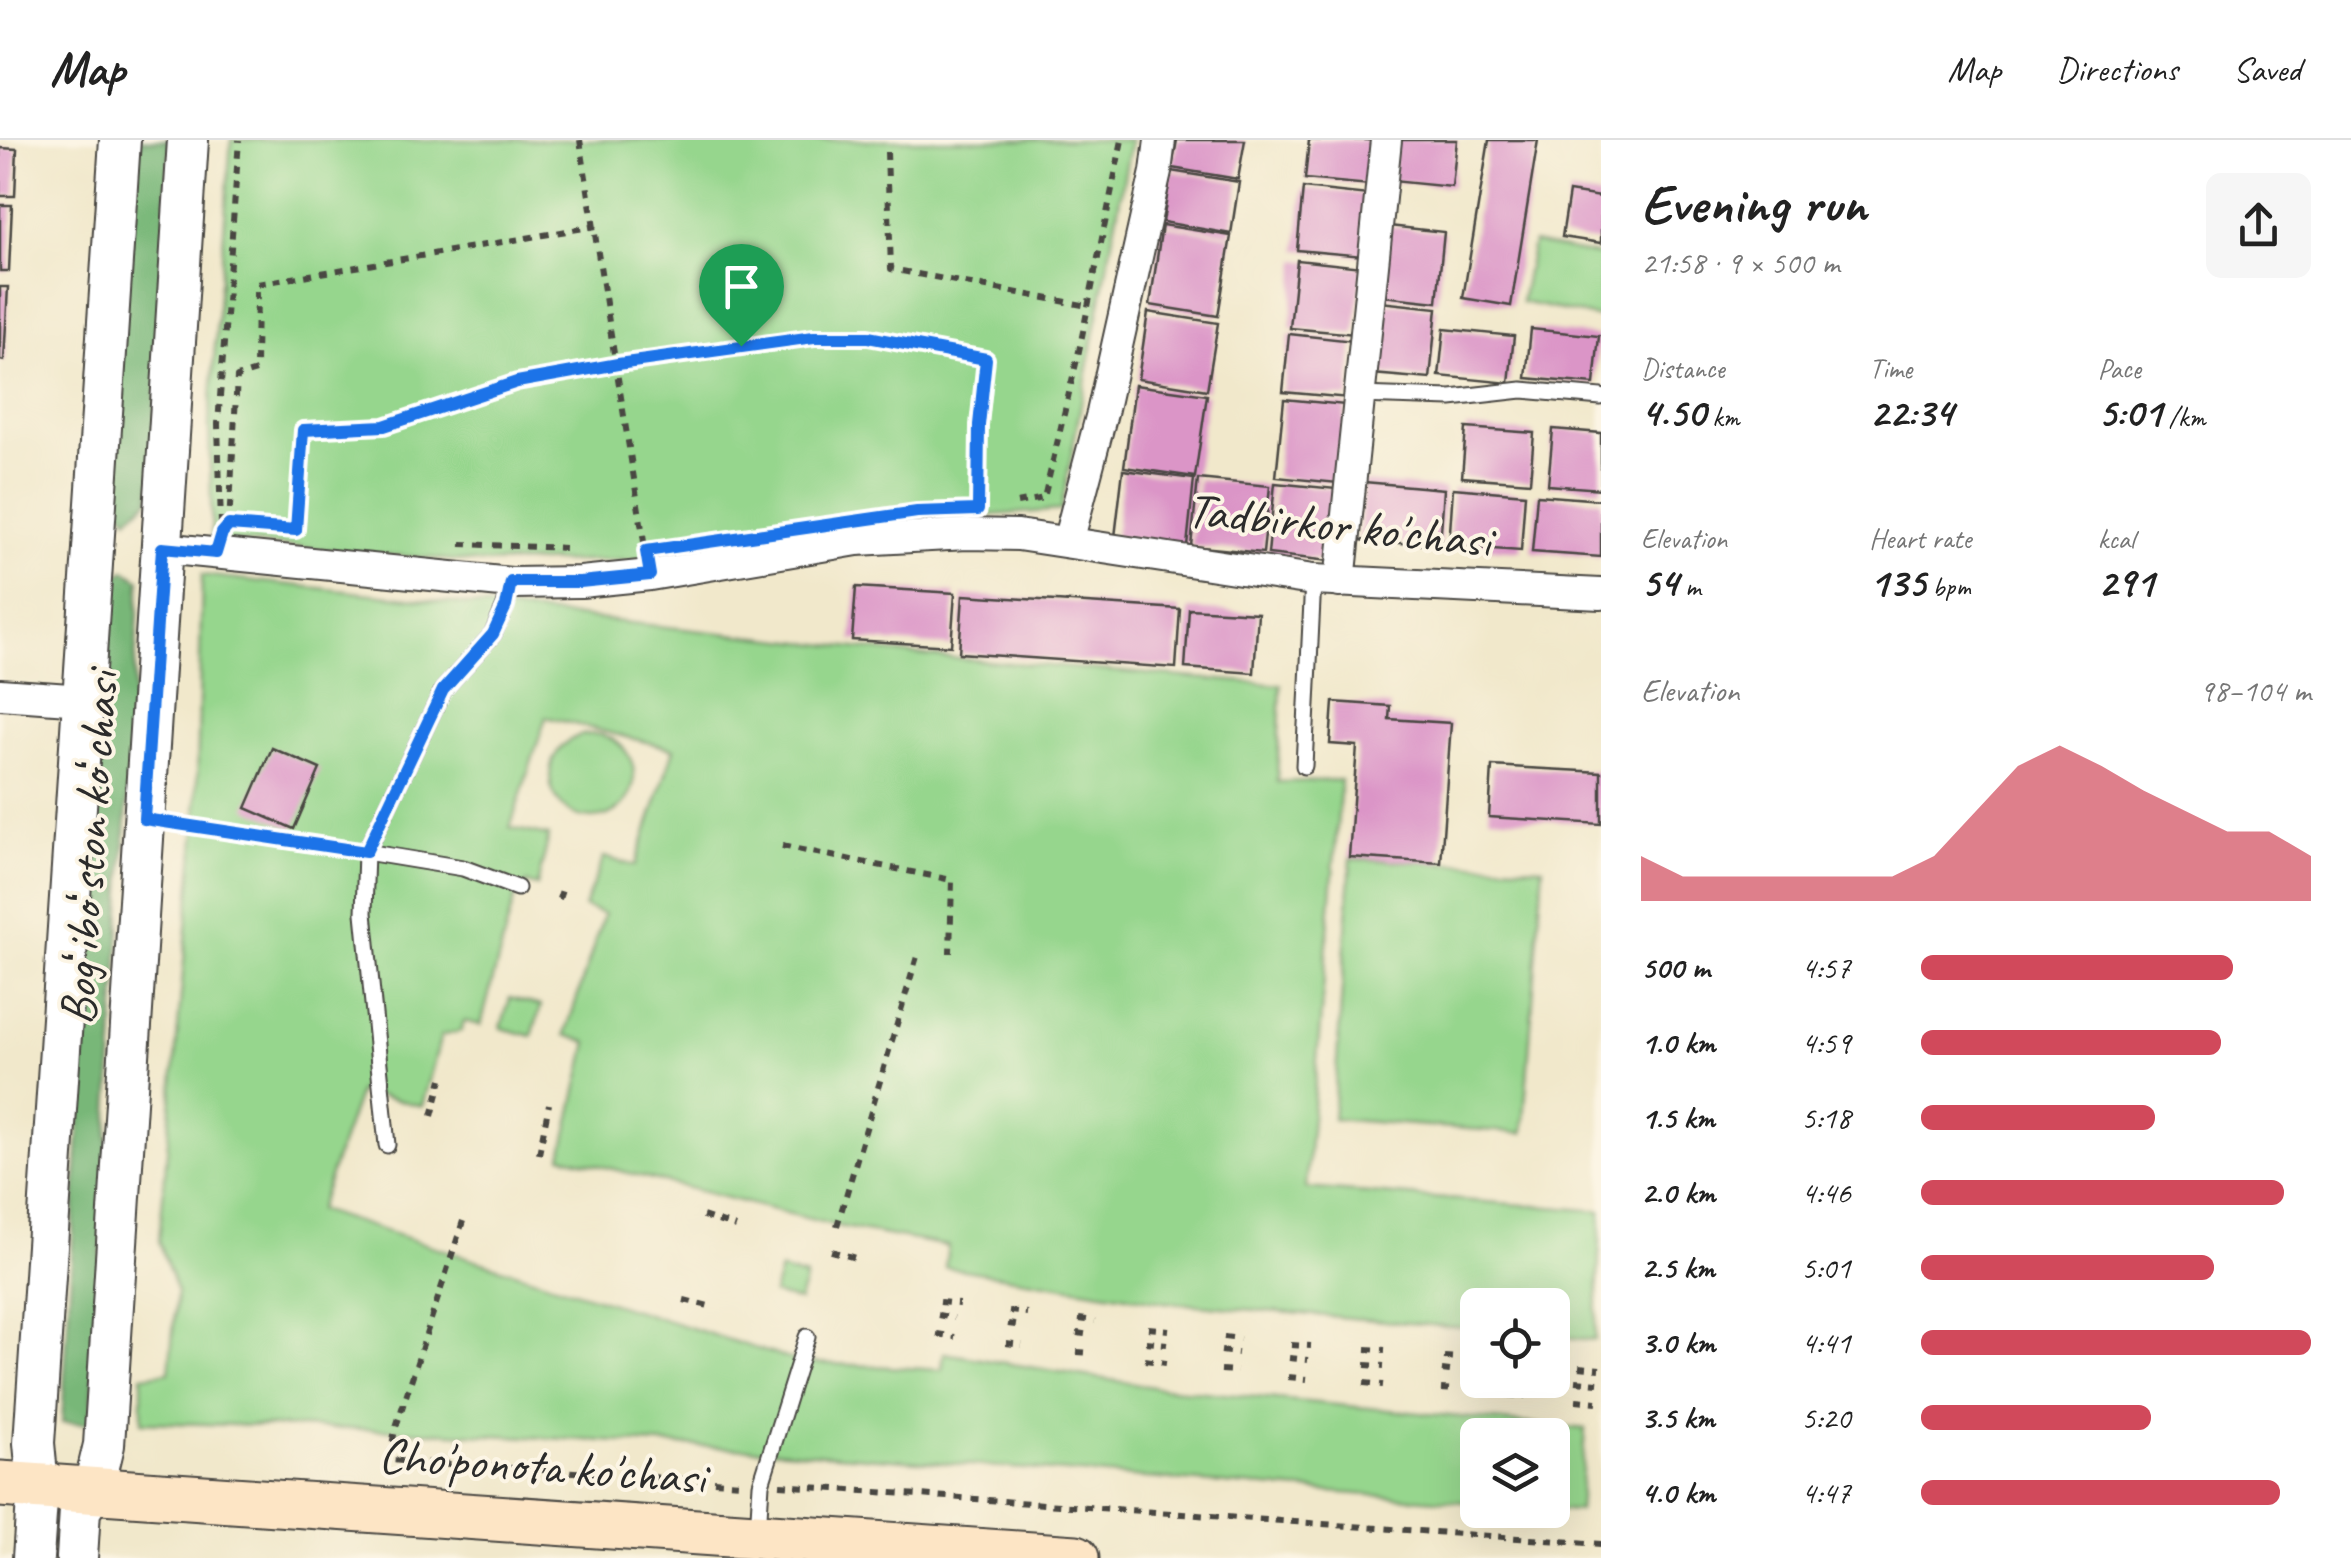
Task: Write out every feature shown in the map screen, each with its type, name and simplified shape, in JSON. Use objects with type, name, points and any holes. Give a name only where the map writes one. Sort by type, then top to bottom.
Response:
[{"type":"main road","name":"Cho'ponota ko'chasi","points":[[41,1497],[753,1547],[1076,1558]]},
{"type":"street","name":"Bogʻiboʻston koʻchasi","points":[[33,1558],[41,1497],[34,1444],[120,140]]},
{"type":"street","name":"Bogʻiboʻston koʻchasi","points":[[41,1497],[104,1444],[188,140]]},
{"type":"street","points":[[1068,542],[1102,413],[1160,140]]},
{"type":"street","points":[[1326,581],[1359,395],[1386,140]]},
{"type":"street","name":"Tadbirkor ko'chasi","points":[[162,548],[511,582],[580,582],[648,563],[912,536],[1018,535],[1326,581],[1601,594]]},
{"type":"street","points":[[95,541],[162,548]]},
{"type":"street","points":[[0,694],[83,700]]},
{"type":"street","name":"Bogʻiboʻston koʻchasi","points":[[41,1497],[77,1558]]},
{"type":"lane","points":[[1359,395],[1451,398],[1522,390],[1601,397]]},
{"type":"lane","points":[[1304,766],[1326,581]]},
{"type":"lane","points":[[387,1145],[364,913],[366,852],[443,690],[493,634],[506,606],[511,582]]},
{"type":"lane","points":[[366,852],[464,868],[517,888]]},
{"type":"lane","points":[[753,1547],[761,1484],[807,1337]]},
{"type":"path","points":[[222,533],[218,424],[239,140]]},
{"type":"path","points":[[580,140],[648,563]]},
{"type":"path","points":[[1011,504],[1044,498],[1122,140]]},
{"type":"path","points":[[887,152],[891,270],[1088,306]]},
{"type":"path","points":[[222,533],[229,525],[237,377],[256,371],[257,284],[596,226]]},
{"type":"path","points":[[298,537],[279,532],[296,530],[303,430],[384,426],[517,382],[814,337],[868,337],[986,359],[979,425],[979,513],[995,507]]},
{"type":"path","points":[[222,533],[243,530],[229,525]]},
{"type":"path","points":[[450,544],[586,549]]},
{"type":"path","points":[[626,550],[648,563]]},
{"type":"path","points":[[144,819],[366,852]]},
{"type":"path","points":[[782,846],[952,880],[950,953]]},
{"type":"path","points":[[559,899],[562,887]]},
{"type":"path","points":[[837,1226],[918,953]]},
{"type":"path","points":[[432,1116],[442,1079]]},
{"type":"path","points":[[539,1154],[549,1104]]},
{"type":"path","points":[[703,1216],[736,1227]]},
{"type":"path","points":[[463,1222],[395,1430],[390,1460],[1601,1544]]},
{"type":"path","points":[[831,1251],[855,1258]]},
{"type":"path","points":[[684,1300],[712,1307]]},
{"type":"path","points":[[940,1302],[960,1304]]},
{"type":"path","points":[[1009,1310],[1027,1312]]},
{"type":"path","points":[[938,1316],[954,1318]]},
{"type":"path","points":[[1079,1319],[1094,1321]]},
{"type":"path","points":[[1008,1324],[1022,1326]]},
{"type":"path","points":[[1148,1328],[1169,1330]]},
{"type":"path","points":[[1077,1333],[1091,1335]]},
{"type":"path","points":[[937,1334],[955,1336]]},
{"type":"path","points":[[1224,1337],[1240,1339]]},
{"type":"path","points":[[1146,1342],[1167,1344]]},
{"type":"path","points":[[1006,1343],[1022,1345]]},
{"type":"path","points":[[1291,1345],[1310,1346]]},
{"type":"path","points":[[1366,1349],[1385,1350]]},
{"type":"path","points":[[1222,1351],[1238,1353]]},
{"type":"path","points":[[1076,1352],[1090,1353]]},
{"type":"path","points":[[1444,1357],[1458,1358]]},
{"type":"path","points":[[1288,1358],[1308,1360]]},
{"type":"path","points":[[1145,1360],[1166,1363]]},
{"type":"path","points":[[1365,1364],[1384,1366]]},
{"type":"path","points":[[1578,1368],[1600,1369]]},
{"type":"path","points":[[1221,1370],[1237,1372]]},
{"type":"path","points":[[1442,1370],[1456,1372]]},
{"type":"path","points":[[1288,1377],[1308,1379]]},
{"type":"path","points":[[1576,1381],[1598,1382]]},
{"type":"path","points":[[1364,1383],[1383,1385]]},
{"type":"path","points":[[1441,1389],[1456,1390]]},
{"type":"path","points":[[1576,1400],[1597,1402]]},
{"type":"green space","points":[[134,140],[170,140],[150,499],[128,518],[112,501]]},
{"type":"green space","points":[[231,140],[1131,140],[1061,510],[924,520],[648,560],[485,563],[212,540],[209,424]]},
{"type":"green space","points":[[1533,243],[1601,256],[1601,318],[1521,302]]},
{"type":"green space","points":[[125,570],[140,580],[91,1424],[62,1422],[111,582]]},
{"type":"green space","points":[[202,575],[927,656],[1281,685],[1277,782],[1341,780],[1306,1188],[1601,1211],[1595,1340],[1570,1338],[1570,1288],[1460,1288],[1460,1328],[1164,1302],[945,1267],[948,1246],[837,1226],[562,1156],[588,1042],[565,1035],[604,914],[584,907],[604,857],[635,866],[674,749],[546,717],[510,828],[549,836],[537,886],[526,883],[524,890],[517,888],[481,1025],[464,1021],[461,1031],[441,1036],[422,1106],[359,1091],[318,1210],[799,1362],[942,1370],[944,1353],[1153,1387],[1472,1418],[1460,1418],[1460,1502],[772,1450],[395,1430],[142,1422],[142,1376],[169,1372],[177,1292],[159,1241],[196,827]]},
{"type":"green space","points":[[592,734],[608,737],[622,746],[631,760],[631,792],[622,806],[608,815],[592,818],[576,815],[562,806],[553,792],[550,776],[553,760],[562,746],[576,737]]},
{"type":"green space","points":[[1351,859],[1543,867],[1523,1133],[1333,1119]]},
{"type":"green space","points":[[510,998],[541,1006],[532,1036],[501,1028]]},
{"type":"green space","points":[[780,1270],[806,1277],[799,1301],[773,1294]]},
{"type":"green space","points":[[1570,1428],[1585,1429],[1579,1511],[1570,1510]]},
{"type":"building","points":[[1177,140],[1245,140],[1238,179],[1172,168]]},
{"type":"building","points":[[1309,140],[1375,140],[1370,185],[1305,179]]},
{"type":"building","points":[[1396,140],[1457,140],[1452,187],[1392,181]]},
{"type":"building","points":[[1489,140],[1538,140],[1511,306],[1463,298]]},
{"type":"building","points":[[0,148],[17,149],[15,196],[0,196]]},
{"type":"building","points":[[1171,171],[1239,182],[1231,234],[1163,222]]},
{"type":"building","points":[[1303,188],[1369,195],[1363,256],[1297,250]]},
{"type":"building","points":[[1569,192],[1601,197],[1601,243],[1562,237]]},
{"type":"building","points":[[0,205],[12,205],[9,271],[0,271]]},
{"type":"building","points":[[1162,225],[1231,236],[1218,316],[1150,305]]},
{"type":"building","points":[[1389,226],[1444,232],[1437,302],[1382,296]]},
{"type":"building","points":[[1297,260],[1362,267],[1355,334],[1290,328]]},
{"type":"building","points":[[0,287],[8,287],[4,361],[0,360]]},
{"type":"building","points":[[1380,302],[1437,308],[1430,379],[1373,374]]},
{"type":"building","points":[[1148,312],[1218,323],[1207,390],[1138,379]]},
{"type":"building","points":[[1444,329],[1514,336],[1509,383],[1439,376]]},
{"type":"building","points":[[1531,329],[1599,336],[1594,384],[1526,378]]},
{"type":"building","points":[[1289,334],[1354,341],[1349,398],[1283,392]]},
{"type":"building","points":[[1135,385],[1207,395],[1195,477],[1124,467]]},
{"type":"building","points":[[1284,399],[1346,405],[1338,483],[1276,477]]},
{"type":"building","points":[[1466,428],[1534,433],[1530,482],[1462,477]]},
{"type":"building","points":[[1553,429],[1601,433],[1601,489],[1548,485]]},
{"type":"building","points":[[1123,470],[1194,479],[1187,546],[1115,537]]},
{"type":"building","points":[[1198,479],[1270,486],[1263,553],[1191,546]]},
{"type":"building","points":[[1364,482],[1444,489],[1440,546],[1359,540]]},
{"type":"building","points":[[1275,483],[1337,489],[1330,561],[1268,554]]},
{"type":"building","points":[[1453,488],[1525,494],[1521,551],[1449,546]]},
{"type":"building","points":[[1537,495],[1601,500],[1601,557],[1532,552]]},
{"type":"building","points":[[856,587],[955,593],[951,646],[852,640]]},
{"type":"building","points":[[963,595],[1180,609],[1176,668],[959,653]]},
{"type":"building","points":[[1189,609],[1258,613],[1254,673],[1185,668]]},
{"type":"building","points":[[1333,702],[1390,706],[1389,719],[1451,723],[1441,863],[1349,857],[1357,746],[1330,744]]},
{"type":"building","points":[[272,748],[320,769],[294,829],[246,808]]},
{"type":"building","points":[[1492,766],[1601,772],[1601,824],[1489,817]]},
{"type":"route","points":[[814,337],[868,337],[986,359],[979,425],[978,510],[917,512],[646,551],[650,575],[580,582],[511,582],[506,606],[493,634],[443,690],[366,852],[144,819],[162,548],[216,553],[229,525],[296,530],[303,430],[384,426],[517,382],[741,346],[814,337]]}]
